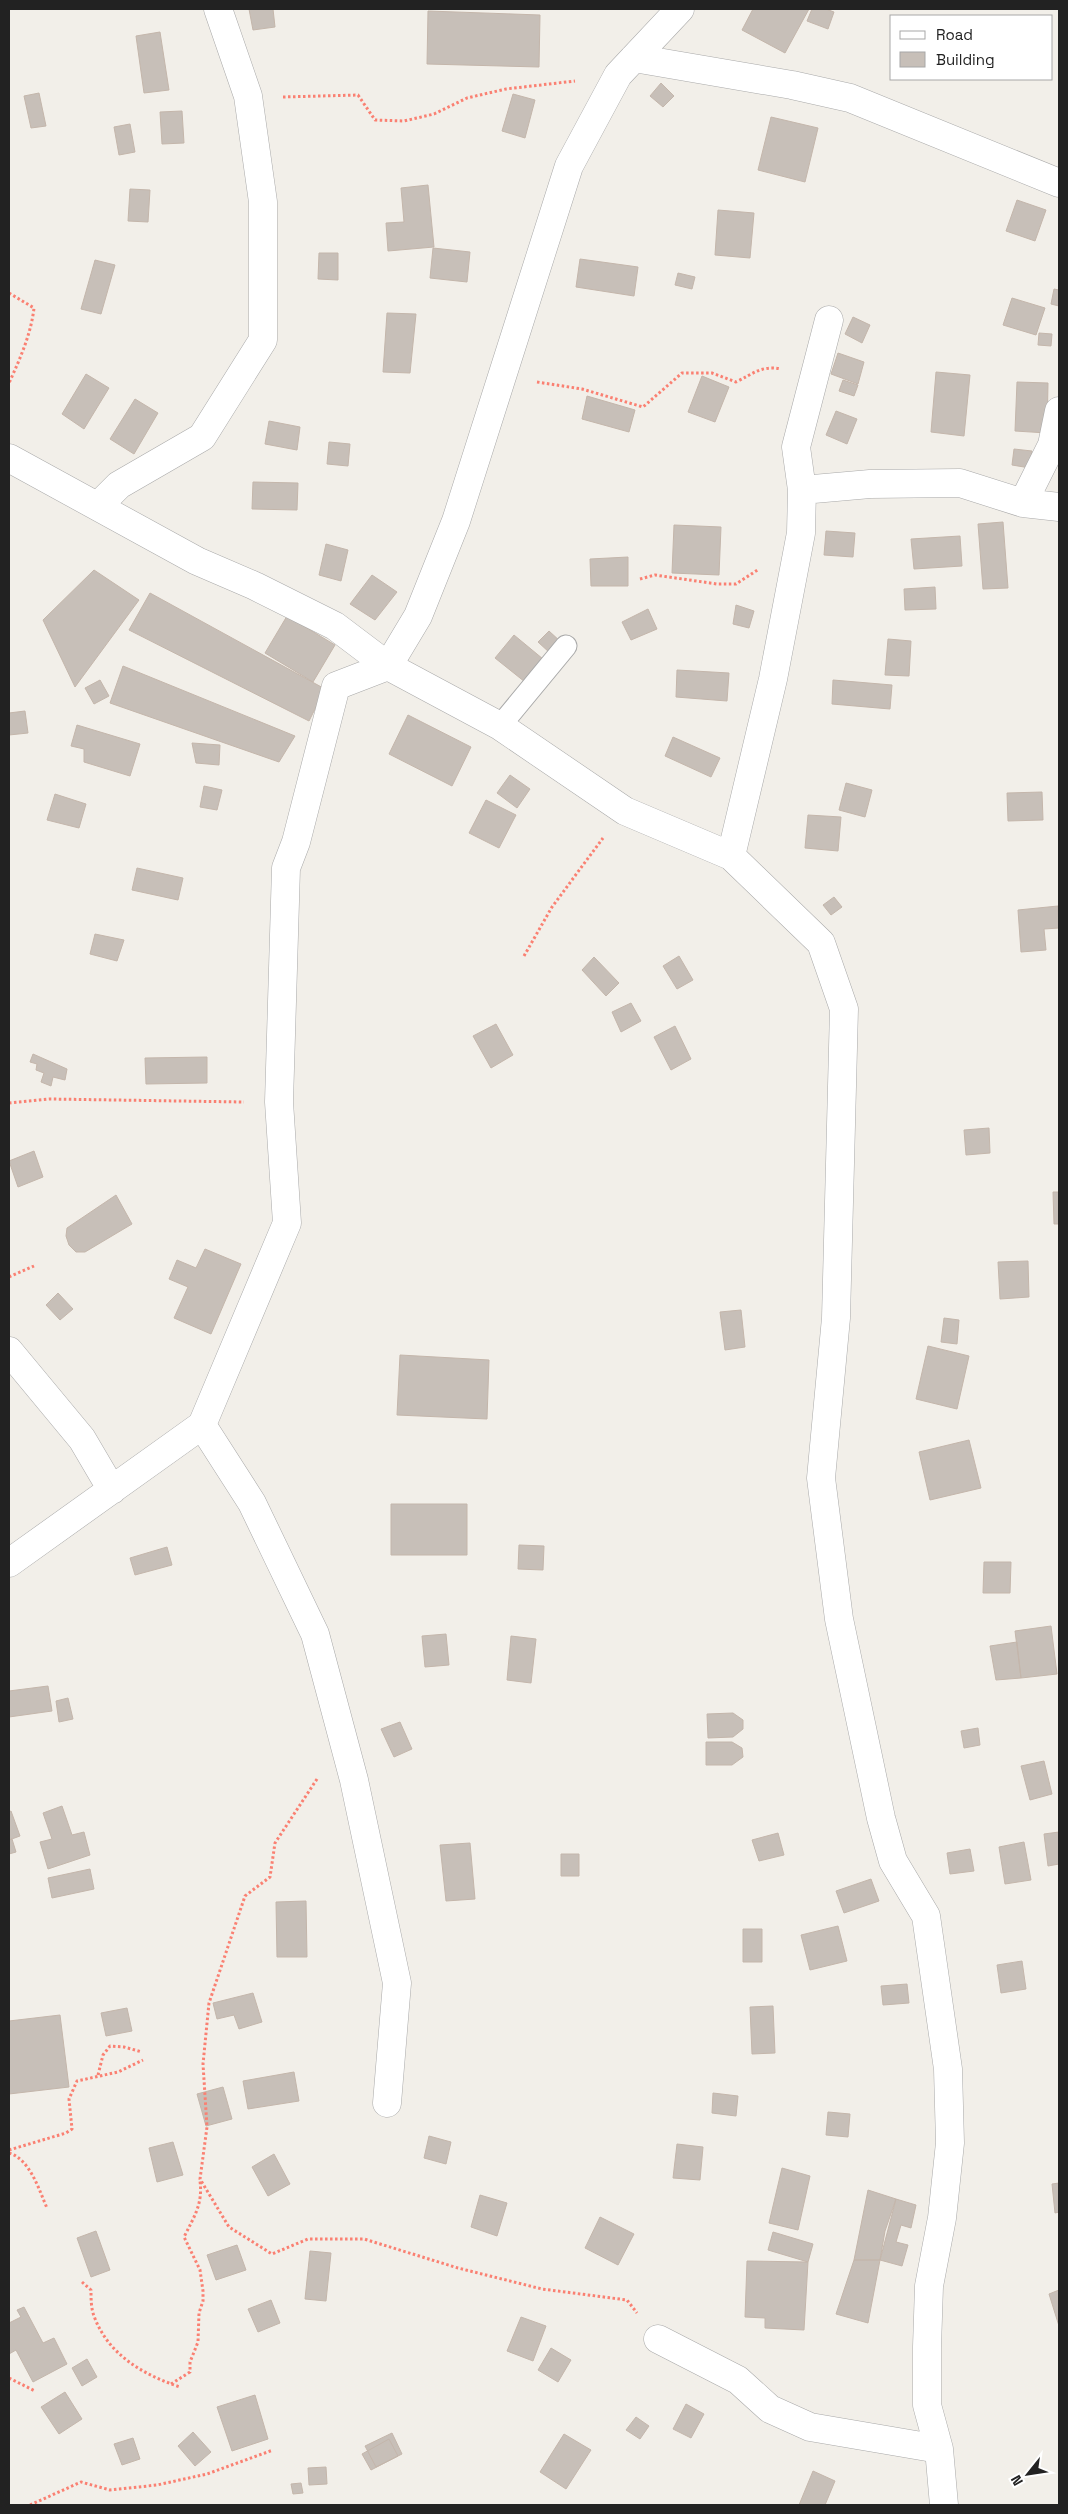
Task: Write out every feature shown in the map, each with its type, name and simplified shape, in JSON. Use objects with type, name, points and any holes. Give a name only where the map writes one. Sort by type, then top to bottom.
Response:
[{"type":"street","points":[[99,505],[119,485],[202,437],[263,340],[263,202],[248,96],[218,9]]},
{"type":"street","points":[[9,1563],[202,1425],[287,1223],[279,1102],[286,868],[296,842],[336,686],[388,666],[418,616],[456,522],[569,166],[626,67],[680,9]]},
{"type":"street","points":[[626,67],[792,85],[850,98],[1059,183]]},
{"type":"street","points":[[731,856],[773,680],[802,533],[802,490],[796,447],[829,320]]},
{"type":"street","points":[[1023,503],[1052,445],[1059,411]]},
{"type":"street","points":[[9,458],[99,505],[197,560],[255,586],[335,626],[388,666],[500,726],[625,811],[731,856],[821,943],[844,1008],[836,1318],[821,1478],[839,1619],[881,1818],[893,1861],[926,1916],[948,2069],[950,2143],[942,2218],[929,2286],[926,2347],[927,2405],[939,2449],[944,2505]]},
{"type":"street","points":[[802,490],[870,484],[960,483],[1023,503],[1059,508]]},
{"type":"street","points":[[9,1351],[82,1439],[112,1490]]},
{"type":"street","points":[[202,1425],[252,1502],[315,1634],[343,1739],[397,1982],[387,2103]]},
{"type":"street","points":[[658,2338],[738,2380],[770,2408],[810,2426],[939,2449]]},
{"type":"lane","points":[[500,726],[566,646]]},
{"type":"path","points":[[248,96],[358,95],[375,120],[404,121],[434,114],[467,98],[626,67]]},
{"type":"path","points":[[9,293],[34,308],[30,332],[19,364],[9,383]]},
{"type":"path","points":[[512,347],[536,382],[582,389],[643,407],[682,373],[712,373],[736,382],[751,372],[772,367],[792,371],[813,382]]},
{"type":"path","points":[[640,579],[654,575],[717,584],[736,584],[774,558],[798,552]]},
{"type":"path","points":[[524,956],[552,907],[625,811]]},
{"type":"path","points":[[9,1102],[50,1099],[279,1102]]},
{"type":"path","points":[[9,1277],[34,1266]]},
{"type":"path","points":[[171,2384],[190,2372],[190,2362],[198,2342],[198,2313],[203,2302],[200,2270],[184,2237],[198,2211],[202,2194],[200,2179],[206,2127],[203,2064],[209,2003],[245,1896],[270,1877],[275,1843],[343,1739]]},
{"type":"path","points":[[98,2075],[103,2055],[110,2046],[124,2047],[142,2052]]},
{"type":"path","points":[[9,2152],[66,2133],[72,2129],[69,2099],[77,2081],[118,2072],[143,2060]]},
{"type":"path","points":[[9,2152],[24,2164],[34,2179],[46,2208]]},
{"type":"path","points":[[200,2179],[228,2227],[272,2254],[308,2240],[364,2239],[458,2268],[542,2289],[627,2300],[658,2338]]},
{"type":"path","points":[[82,2282],[91,2290],[91,2307],[99,2327],[123,2359],[156,2378],[180,2387]]},
{"type":"path","points":[[9,2378],[35,2391]]},
{"type":"path","points":[[30,2505],[81,2482],[110,2490],[156,2485],[207,2474],[273,2450]]},
{"type":"building","points":[[249,9],[273,9],[275,27],[253,30]]},
{"type":"building","points":[[753,9],[809,9],[785,53],[742,30]]},
{"type":"building","points":[[812,9],[826,9],[834,12],[828,29],[807,21]]},
{"type":"building","points":[[428,11],[540,15],[539,67],[427,64]]},
{"type":"building","points":[[160,32],[169,90],[144,93],[136,36]]},
{"type":"building","points":[[661,83],[674,96],[663,107],[650,96]]},
{"type":"building","points":[[39,93],[46,126],[31,128],[24,96]]},
{"type":"building","points":[[513,94],[535,100],[525,138],[502,131]]},
{"type":"building","points":[[182,111],[184,143],[162,144],[160,112]]},
{"type":"building","points":[[771,117],[818,128],[805,182],[758,170]]},
{"type":"building","points":[[130,124],[135,152],[119,155],[114,127]]},
{"type":"building","points":[[428,185],[434,247],[388,251],[386,223],[404,222],[401,188]]},
{"type":"building","points":[[130,189],[150,190],[148,222],[128,221]]},
{"type":"building","points":[[1017,200],[1046,210],[1035,241],[1006,231]]},
{"type":"building","points":[[718,210],[754,213],[750,258],[715,255]]},
{"type":"building","points":[[433,248],[470,252],[467,282],[430,278]]},
{"type":"building","points":[[319,253],[338,253],[338,280],[318,279]]},
{"type":"building","points":[[580,259],[638,267],[634,296],[576,287]]},
{"type":"building","points":[[95,260],[115,265],[101,314],[81,309]]},
{"type":"building","points":[[678,273],[695,277],[692,289],[675,285]]},
{"type":"building","points":[[1054,289],[1059,290],[1059,306],[1051,304]]},
{"type":"building","points":[[1012,298],[1045,308],[1036,335],[1003,325]]},
{"type":"building","points":[[387,313],[416,314],[410,373],[383,372]]},
{"type":"building","points":[[853,317],[870,325],[862,343],[845,334]]},
{"type":"building","points":[[1039,333],[1052,334],[1051,346],[1038,345]]},
{"type":"building","points":[[838,353],[864,362],[858,384],[831,374]]},
{"type":"building","points":[[936,372],[970,375],[964,436],[931,432]]},
{"type":"building","points":[[86,374],[109,388],[84,429],[62,414]]},
{"type":"building","points":[[702,376],[729,387],[715,422],[688,412]]},
{"type":"building","points":[[843,380],[858,385],[854,396],[839,391]]},
{"type":"building","points":[[1017,382],[1048,383],[1047,433],[1015,431]]},
{"type":"building","points":[[587,396],[635,410],[629,432],[582,419]]},
{"type":"building","points":[[135,399],[158,413],[134,454],[110,439]]},
{"type":"building","points":[[836,411],[857,419],[847,444],[826,435]]},
{"type":"building","points":[[269,421],[300,427],[297,450],[265,444]]},
{"type":"building","points":[[329,442],[350,444],[348,466],[327,464]]},
{"type":"building","points":[[1014,449],[1032,451],[1030,468],[1012,465]]},
{"type":"building","points":[[253,482],[298,483],[297,510],[252,509]]},
{"type":"building","points":[[1003,522],[1008,588],[983,589],[978,524]]},
{"type":"building","points":[[674,525],[721,527],[719,575],[672,573]]},
{"type":"building","points":[[826,531],[855,533],[853,557],[824,555]]},
{"type":"building","points":[[960,536],[962,566],[914,569],[911,539]]},
{"type":"building","points":[[326,544],[348,550],[341,581],[319,575]]},
{"type":"building","points":[[628,557],[628,586],[591,586],[590,559]]},
{"type":"building","points":[[94,570],[139,600],[75,687],[43,620]]},
{"type":"building","points":[[372,575],[397,592],[375,620],[350,604]]},
{"type":"building","points":[[935,587],[936,609],[905,610],[904,589]]},
{"type":"building","points":[[150,593],[325,689],[309,721],[129,630]]},
{"type":"building","points":[[736,605],[754,611],[749,628],[733,624]]},
{"type":"building","points":[[648,609],[657,629],[631,640],[622,622]]},
{"type":"building","points":[[287,616],[335,645],[313,682],[265,653]]},
{"type":"building","points":[[549,631],[561,642],[550,653],[538,642]]},
{"type":"building","points":[[514,635],[543,659],[525,682],[495,658]]},
{"type":"building","points":[[888,639],[911,641],[909,676],[885,675]]},
{"type":"building","points":[[123,666],[295,736],[279,762],[110,703]]},
{"type":"building","points":[[677,670],[729,673],[727,701],[676,697]]},
{"type":"building","points":[[100,680],[109,696],[94,704],[85,688]]},
{"type":"building","points":[[833,680],[892,685],[890,709],[832,704]]},
{"type":"building","points":[[25,711],[28,733],[9,735],[9,713]]},
{"type":"building","points":[[408,715],[471,747],[452,786],[389,754]]},
{"type":"building","points":[[77,725],[140,744],[130,776],[84,762],[84,749],[71,746]]},
{"type":"building","points":[[673,737],[720,758],[711,777],[665,756]]},
{"type":"building","points":[[192,743],[220,745],[219,765],[196,763]]},
{"type":"building","points":[[510,775],[530,789],[517,808],[497,793]]},
{"type":"building","points":[[846,783],[872,790],[865,817],[839,810]]},
{"type":"building","points":[[204,786],[222,790],[217,810],[200,807]]},
{"type":"building","points":[[1042,792],[1043,820],[1008,821],[1007,793]]},
{"type":"building","points":[[55,794],[86,804],[79,828],[47,820]]},
{"type":"building","points":[[486,800],[516,815],[499,848],[469,833]]},
{"type":"building","points":[[808,815],[841,817],[838,851],[805,848]]},
{"type":"building","points":[[137,868],[183,878],[178,900],[132,890]]},
{"type":"building","points":[[834,897],[842,907],[831,915],[823,905]]},
{"type":"building","points":[[1058,906],[1059,928],[1044,929],[1046,950],[1021,952],[1018,910]]},
{"type":"building","points":[[95,934],[124,940],[117,961],[90,954]]},
{"type":"building","points":[[679,956],[693,980],[677,989],[663,966]]},
{"type":"building","points":[[594,957],[619,983],[606,996],[582,970]]},
{"type":"building","points":[[631,1003],[641,1021],[621,1032],[612,1012]]},
{"type":"building","points":[[496,1024],[513,1055],[491,1068],[473,1036]]},
{"type":"building","points":[[675,1026],[691,1059],[671,1070],[654,1037]]},
{"type":"building","points":[[33,1054],[67,1069],[65,1080],[53,1077],[51,1086],[41,1082],[44,1073],[36,1070],[37,1064],[30,1062]]},
{"type":"building","points":[[207,1057],[207,1083],[146,1084],[145,1058]]},
{"type":"building","points":[[989,1128],[990,1153],[966,1155],[964,1130]]},
{"type":"building","points":[[34,1151],[43,1177],[18,1187],[9,1161]]},
{"type":"building","points":[[1053,1192],[1059,1192],[1059,1224],[1054,1224]]},
{"type":"building","points":[[116,1195],[132,1224],[85,1252],[76,1252],[69,1245],[66,1236],[67,1228]]},
{"type":"building","points":[[205,1249],[241,1264],[211,1334],[174,1318],[188,1287],[169,1279],[177,1260],[196,1268]]},
{"type":"building","points":[[1028,1261],[1029,1297],[1000,1299],[998,1262]]},
{"type":"building","points":[[58,1293],[73,1309],[60,1320],[46,1305]]},
{"type":"building","points":[[741,1310],[745,1347],[725,1350],[720,1312]]},
{"type":"building","points":[[944,1318],[959,1320],[957,1344],[941,1342]]},
{"type":"building","points":[[928,1346],[969,1356],[957,1409],[916,1399]]},
{"type":"building","points":[[400,1355],[489,1360],[487,1419],[397,1415]]},
{"type":"building","points":[[969,1440],[981,1488],[930,1500],[919,1452]]},
{"type":"building","points":[[391,1504],[467,1504],[467,1555],[391,1555]]},
{"type":"building","points":[[519,1545],[544,1546],[543,1570],[518,1569]]},
{"type":"building","points":[[167,1547],[172,1565],[135,1575],[130,1558]]},
{"type":"building","points":[[984,1562],[1011,1562],[1010,1593],[983,1593]]},
{"type":"building","points":[[1051,1626],[1057,1674],[1021,1678],[1015,1631]]},
{"type":"building","points":[[446,1634],[449,1665],[425,1667],[422,1636]]},
{"type":"building","points":[[511,1636],[536,1639],[531,1683],[507,1680]]},
{"type":"building","points":[[1017,1642],[1021,1678],[996,1680],[990,1646]]},
{"type":"building","points":[[48,1686],[52,1711],[9,1717],[9,1691]]},
{"type":"building","points":[[68,1698],[73,1719],[59,1722],[56,1701]]},
{"type":"building","points":[[733,1713],[743,1720],[743,1729],[733,1737],[708,1738],[707,1714]]},
{"type":"building","points":[[400,1722],[412,1749],[394,1757],[381,1729]]},
{"type":"building","points":[[978,1728],[980,1745],[964,1748],[961,1731]]},
{"type":"building","points":[[706,1742],[732,1742],[742,1748],[743,1757],[732,1765],[706,1765]]},
{"type":"building","points":[[1044,1761],[1052,1794],[1030,1800],[1021,1766]]},
{"type":"building","points":[[62,1806],[72,1835],[84,1832],[90,1855],[48,1869],[40,1842],[52,1839],[43,1813]]},
{"type":"building","points":[[11,1811],[20,1836],[9,1840],[9,1812]]},
{"type":"building","points":[[1059,1832],[1059,1864],[1048,1866],[1044,1834]]},
{"type":"building","points":[[778,1833],[784,1855],[759,1861],[752,1840]]},
{"type":"building","points":[[12,1839],[16,1852],[9,1854],[9,1840]]},
{"type":"building","points":[[1024,1842],[1031,1880],[1005,1884],[999,1847]]},
{"type":"building","points":[[470,1843],[475,1899],[446,1901],[440,1845]]},
{"type":"building","points":[[970,1849],[974,1871],[950,1874],[947,1853]]},
{"type":"building","points":[[561,1854],[579,1854],[579,1876],[561,1876]]},
{"type":"building","points":[[90,1869],[94,1889],[52,1898],[48,1878]]},
{"type":"building","points":[[871,1879],[879,1901],[844,1913],[836,1891]]},
{"type":"building","points":[[306,1901],[307,1957],[277,1957],[276,1902]]},
{"type":"building","points":[[838,1926],[847,1961],[810,1970],[801,1935]]},
{"type":"building","points":[[743,1929],[762,1929],[762,1962],[743,1962]]},
{"type":"building","points":[[1022,1961],[1026,1989],[1001,1993],[997,1965]]},
{"type":"building","points":[[907,1984],[909,2003],[883,2005],[881,1986]]},
{"type":"building","points":[[253,1993],[262,2022],[239,2029],[234,2015],[217,2019],[213,2003]]},
{"type":"building","points":[[773,2006],[775,2053],[752,2054],[750,2007]]},
{"type":"building","points":[[127,2008],[132,2031],[106,2036],[101,2013]]},
{"type":"building","points":[[60,2015],[69,2087],[9,2094],[9,2021]]},
{"type":"building","points":[[294,2072],[299,2101],[248,2109],[243,2081]]},
{"type":"building","points":[[223,2087],[232,2119],[206,2126],[197,2094]]},
{"type":"building","points":[[713,2093],[738,2096],[736,2116],[712,2113]]},
{"type":"building","points":[[828,2112],[850,2114],[848,2137],[826,2135]]},
{"type":"building","points":[[429,2136],[451,2142],[446,2164],[424,2158]]},
{"type":"building","points":[[173,2142],[183,2175],[157,2182],[149,2148]]},
{"type":"building","points":[[677,2144],[703,2147],[700,2180],[673,2178]]},
{"type":"building","points":[[274,2154],[290,2184],[268,2196],[252,2167]]},
{"type":"building","points":[[782,2168],[810,2176],[798,2230],[769,2223]]},
{"type":"building","points":[[1059,2183],[1059,2212],[1055,2213],[1052,2184]]},
{"type":"building","points":[[868,2190],[896,2199],[885,2231],[880,2260],[854,2260]]},
{"type":"building","points":[[480,2195],[507,2203],[497,2236],[471,2227]]},
{"type":"building","points":[[896,2199],[916,2205],[911,2228],[901,2225],[896,2242],[908,2245],[902,2266],[880,2260]]},
{"type":"building","points":[[600,2217],[634,2234],[618,2265],[585,2248]]},
{"type":"building","points":[[96,2231],[110,2270],[91,2277],[77,2238]]},
{"type":"building","points":[[773,2232],[813,2244],[808,2262],[768,2250]]},
{"type":"building","points":[[237,2245],[246,2270],[216,2280],[207,2255]]},
{"type":"building","points":[[310,2251],[331,2253],[326,2301],[305,2299]]},
{"type":"building","points":[[854,2260],[880,2260],[868,2323],[836,2314]]},
{"type":"building","points":[[747,2261],[808,2262],[804,2330],[765,2328],[765,2318],[745,2317]]},
{"type":"building","points":[[1059,2290],[1059,2326],[1049,2294]]},
{"type":"building","points":[[271,2300],[280,2323],[258,2332],[248,2309]]},
{"type":"building","points":[[24,2307],[43,2343],[54,2338],[67,2364],[33,2382],[16,2350],[9,2354],[9,2323],[21,2317],[17,2310]]},
{"type":"building","points":[[521,2317],[546,2326],[533,2361],[507,2351]]},
{"type":"building","points":[[551,2348],[571,2360],[558,2382],[538,2370]]},
{"type":"building","points":[[87,2359],[97,2377],[82,2386],[72,2368]]},
{"type":"building","points":[[65,2392],[82,2419],[59,2434],[41,2407]]},
{"type":"building","points":[[255,2395],[268,2439],[232,2451],[217,2407]]},
{"type":"building","points":[[686,2404],[704,2414],[691,2438],[673,2429]]},
{"type":"building","points":[[636,2417],[649,2426],[640,2439],[626,2430]]},
{"type":"building","points":[[193,2432],[211,2452],[195,2466],[178,2446]]},
{"type":"building","points":[[392,2433],[402,2454],[376,2467],[365,2446]]},
{"type":"building","points":[[564,2434],[591,2450],[566,2489],[540,2472]]},
{"type":"building","points":[[133,2438],[140,2459],[122,2465],[114,2444]]},
{"type":"building","points":[[389,2439],[398,2456],[371,2470],[362,2454]]},
{"type":"building","points":[[326,2467],[327,2484],[309,2485],[308,2468]]},
{"type":"building","points":[[813,2471],[835,2481],[825,2505],[799,2505]]},
{"type":"building","points":[[301,2483],[303,2493],[293,2494],[291,2484]]}]
